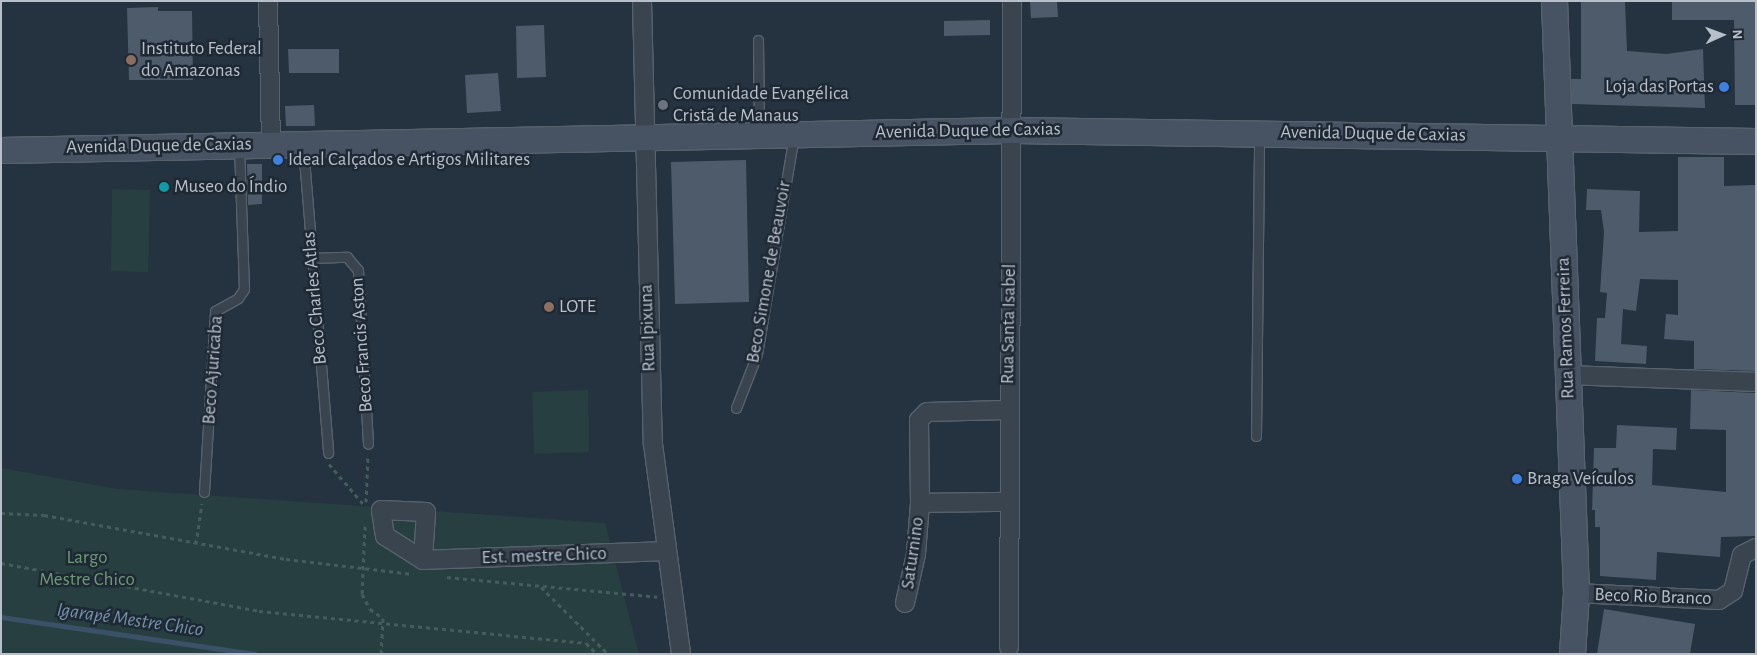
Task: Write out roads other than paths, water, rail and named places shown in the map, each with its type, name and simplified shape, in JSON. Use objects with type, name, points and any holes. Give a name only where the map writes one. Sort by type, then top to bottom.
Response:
[{"type":"street","points":[[268,1],[271,143]]},
{"type":"street","name":"Rua Ipixuna","points":[[642,1],[653,444],[666,551],[682,654]]},
{"type":"street","name":"Rua Santa Isabel","points":[[1009,647],[1006,502],[1014,130],[1012,1]]},
{"type":"street","name":"Rua Ramos Ferreira","points":[[1554,1],[1576,593],[1572,654]]},
{"type":"street","name":"Avenida Duque de Caxias","points":[[1,150],[271,143],[1014,130],[1756,141]]},
{"type":"street","points":[[1568,375],[1723,378],[1756,382]]},
{"type":"street","name":"Saturnino","points":[[905,603],[916,554],[920,503],[922,414],[1007,410]]},
{"type":"street","name":"Saturnino","points":[[920,503],[1006,502]]},
{"type":"street","name":"Beco Rio Branco","points":[[1576,593],[1719,600],[1733,591],[1742,555],[1756,548]]},
{"type":"street","name":"Est. mestre Chico","points":[[422,567],[666,551]]},
{"type":"lane","points":[[758,40],[759,134]]},
{"type":"lane","points":[[1256,436],[1259,133]]},
{"type":"lane","name":"Beco Simone de Beauvoir","points":[[736,408],[757,354],[794,134]]},
{"type":"lane","name":"Beco Charles Atlas","points":[[303,143],[328,453]]},
{"type":"lane","name":"Beco Ajuricaba","points":[[204,492],[215,311],[238,298],[244,289],[239,144]]},
{"type":"lane","name":"Beco Francis Aston","points":[[311,258],[347,257],[358,270],[368,444]]},
{"type":"waterway","name":"Igarapé Mestre Chico","points":[[1,617],[255,654]]},
{"type":"place","name":"Instituto Federal do Amazonas","points":[[131,60]]},
{"type":"place","name":"Loja das Portas","points":[[1724,87]]},
{"type":"place","name":"Comunidade Evangélica Cristã de Manaus","points":[[663,105]]},
{"type":"place","name":"Ideal Calçados e Artigos Militares","points":[[278,160]]},
{"type":"place","name":"Museo do Índio","points":[[164,187]]},
{"type":"place","name":"LOTE","points":[[549,307]]},
{"type":"place","name":"Braga Veículos","points":[[1517,479]]},
{"type":"park label","name":"Largo Mestre Chico","points":[[87,569]]}]
